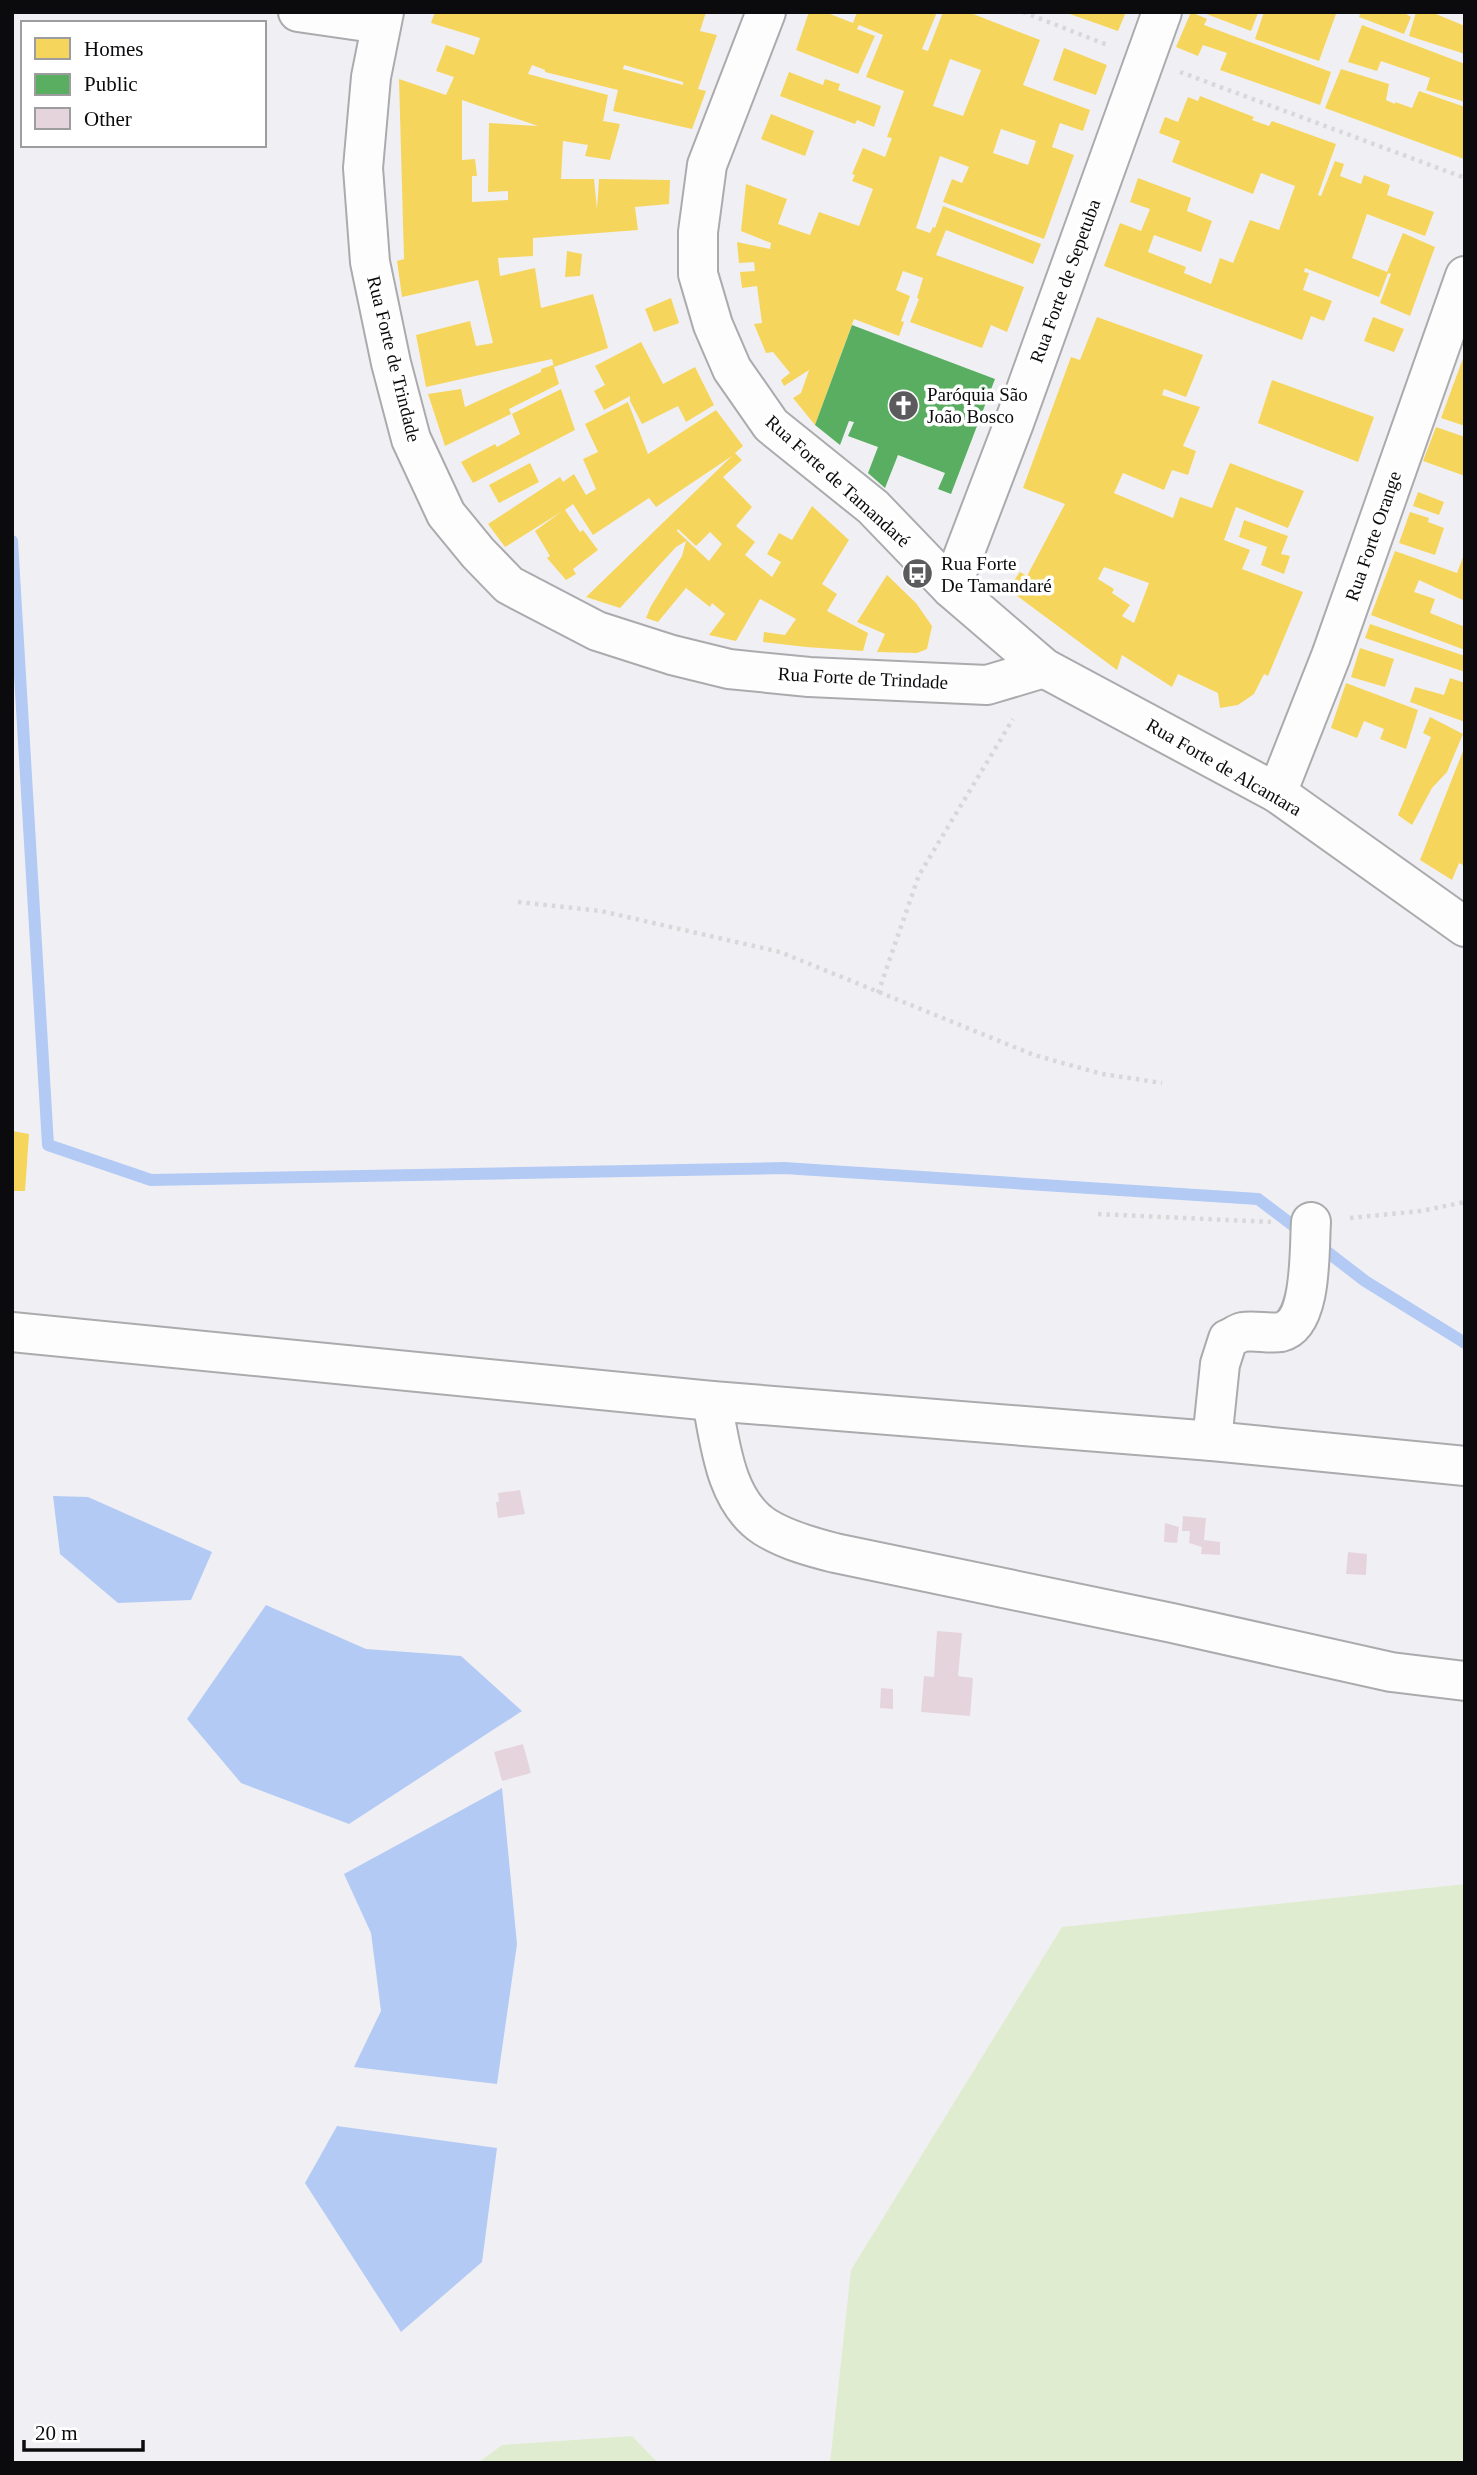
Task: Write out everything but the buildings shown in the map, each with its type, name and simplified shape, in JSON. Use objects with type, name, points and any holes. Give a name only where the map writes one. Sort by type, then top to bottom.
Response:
[{"type":"street","points":[[298,12],[382,18]]},
{"type":"street","name":"Rua Forte de Tamandaré","points":[[766,12],[707,164],[698,232],[698,274],[713,325],[732,369],[771,425],[873,507],[951,588],[1044,668]]},
{"type":"street","name":"Rua Forte de Sepetuba","points":[[951,588],[1014,424],[1162,12]]},
{"type":"street","name":"Rua Forte de Trindade","points":[[382,18],[370,77],[363,168],[370,262],[391,363],[411,439],[446,514],[509,585],[597,631],[672,655],[729,669],[809,677],[987,685],[1044,668]]},
{"type":"street","name":"Rua Forte Orange","points":[[1277,793],[1331,656],[1465,276]]},
{"type":"street","name":"Rua Forte de Alcantara","points":[[1044,668],[1277,793],[1465,927]]},
{"type":"street","points":[[1212,1441],[1220,1364],[1228,1339],[1243,1332],[1282,1332],[1293,1326],[1301,1314],[1306,1295],[1311,1222]]},
{"type":"street","points":[[12,1332],[712,1401],[1212,1441],[1465,1466]]},
{"type":"street","points":[[712,1401],[729,1479],[742,1503],[763,1526],[800,1544],[1391,1672],[1465,1681]]},
{"type":"path","points":[[1023,12],[1465,178]]},
{"type":"path","points":[[877,993],[919,875],[1044,668]]},
{"type":"path","points":[[518,902],[601,911],[780,952],[1034,1055],[1101,1074],[1162,1083]]},
{"type":"green space","points":[[1465,1884],[1465,2463],[830,2463],[851,2270],[1062,1927]]},
{"type":"green space","points":[[632,2436],[658,2463],[478,2463],[502,2445]]},
{"type":"water","points":[[53,1496],[88,1497],[212,1552],[191,1600],[118,1603],[60,1554]]},
{"type":"water","points":[[266,1605],[366,1649],[461,1656],[522,1711],[349,1824],[241,1783],[187,1719]]},
{"type":"water","points":[[502,1788],[517,1944],[497,2084],[354,2067],[381,2011],[371,1933],[344,1874]]},
{"type":"water","points":[[337,2126],[497,2148],[482,2262],[401,2332],[305,2183]]},
{"type":"waterway","points":[[12,541],[48,1145],[151,1180],[784,1168],[1258,1199],[1303,1233]]},
{"type":"waterway","points":[[1317,1244],[1365,1281],[1465,1343]]},
{"type":"place","name":"Paróquia São João Bosco","points":[[904,405]]},
{"type":"place","name":"Rua Forte De Tamandaré","points":[[918,574]]}]
